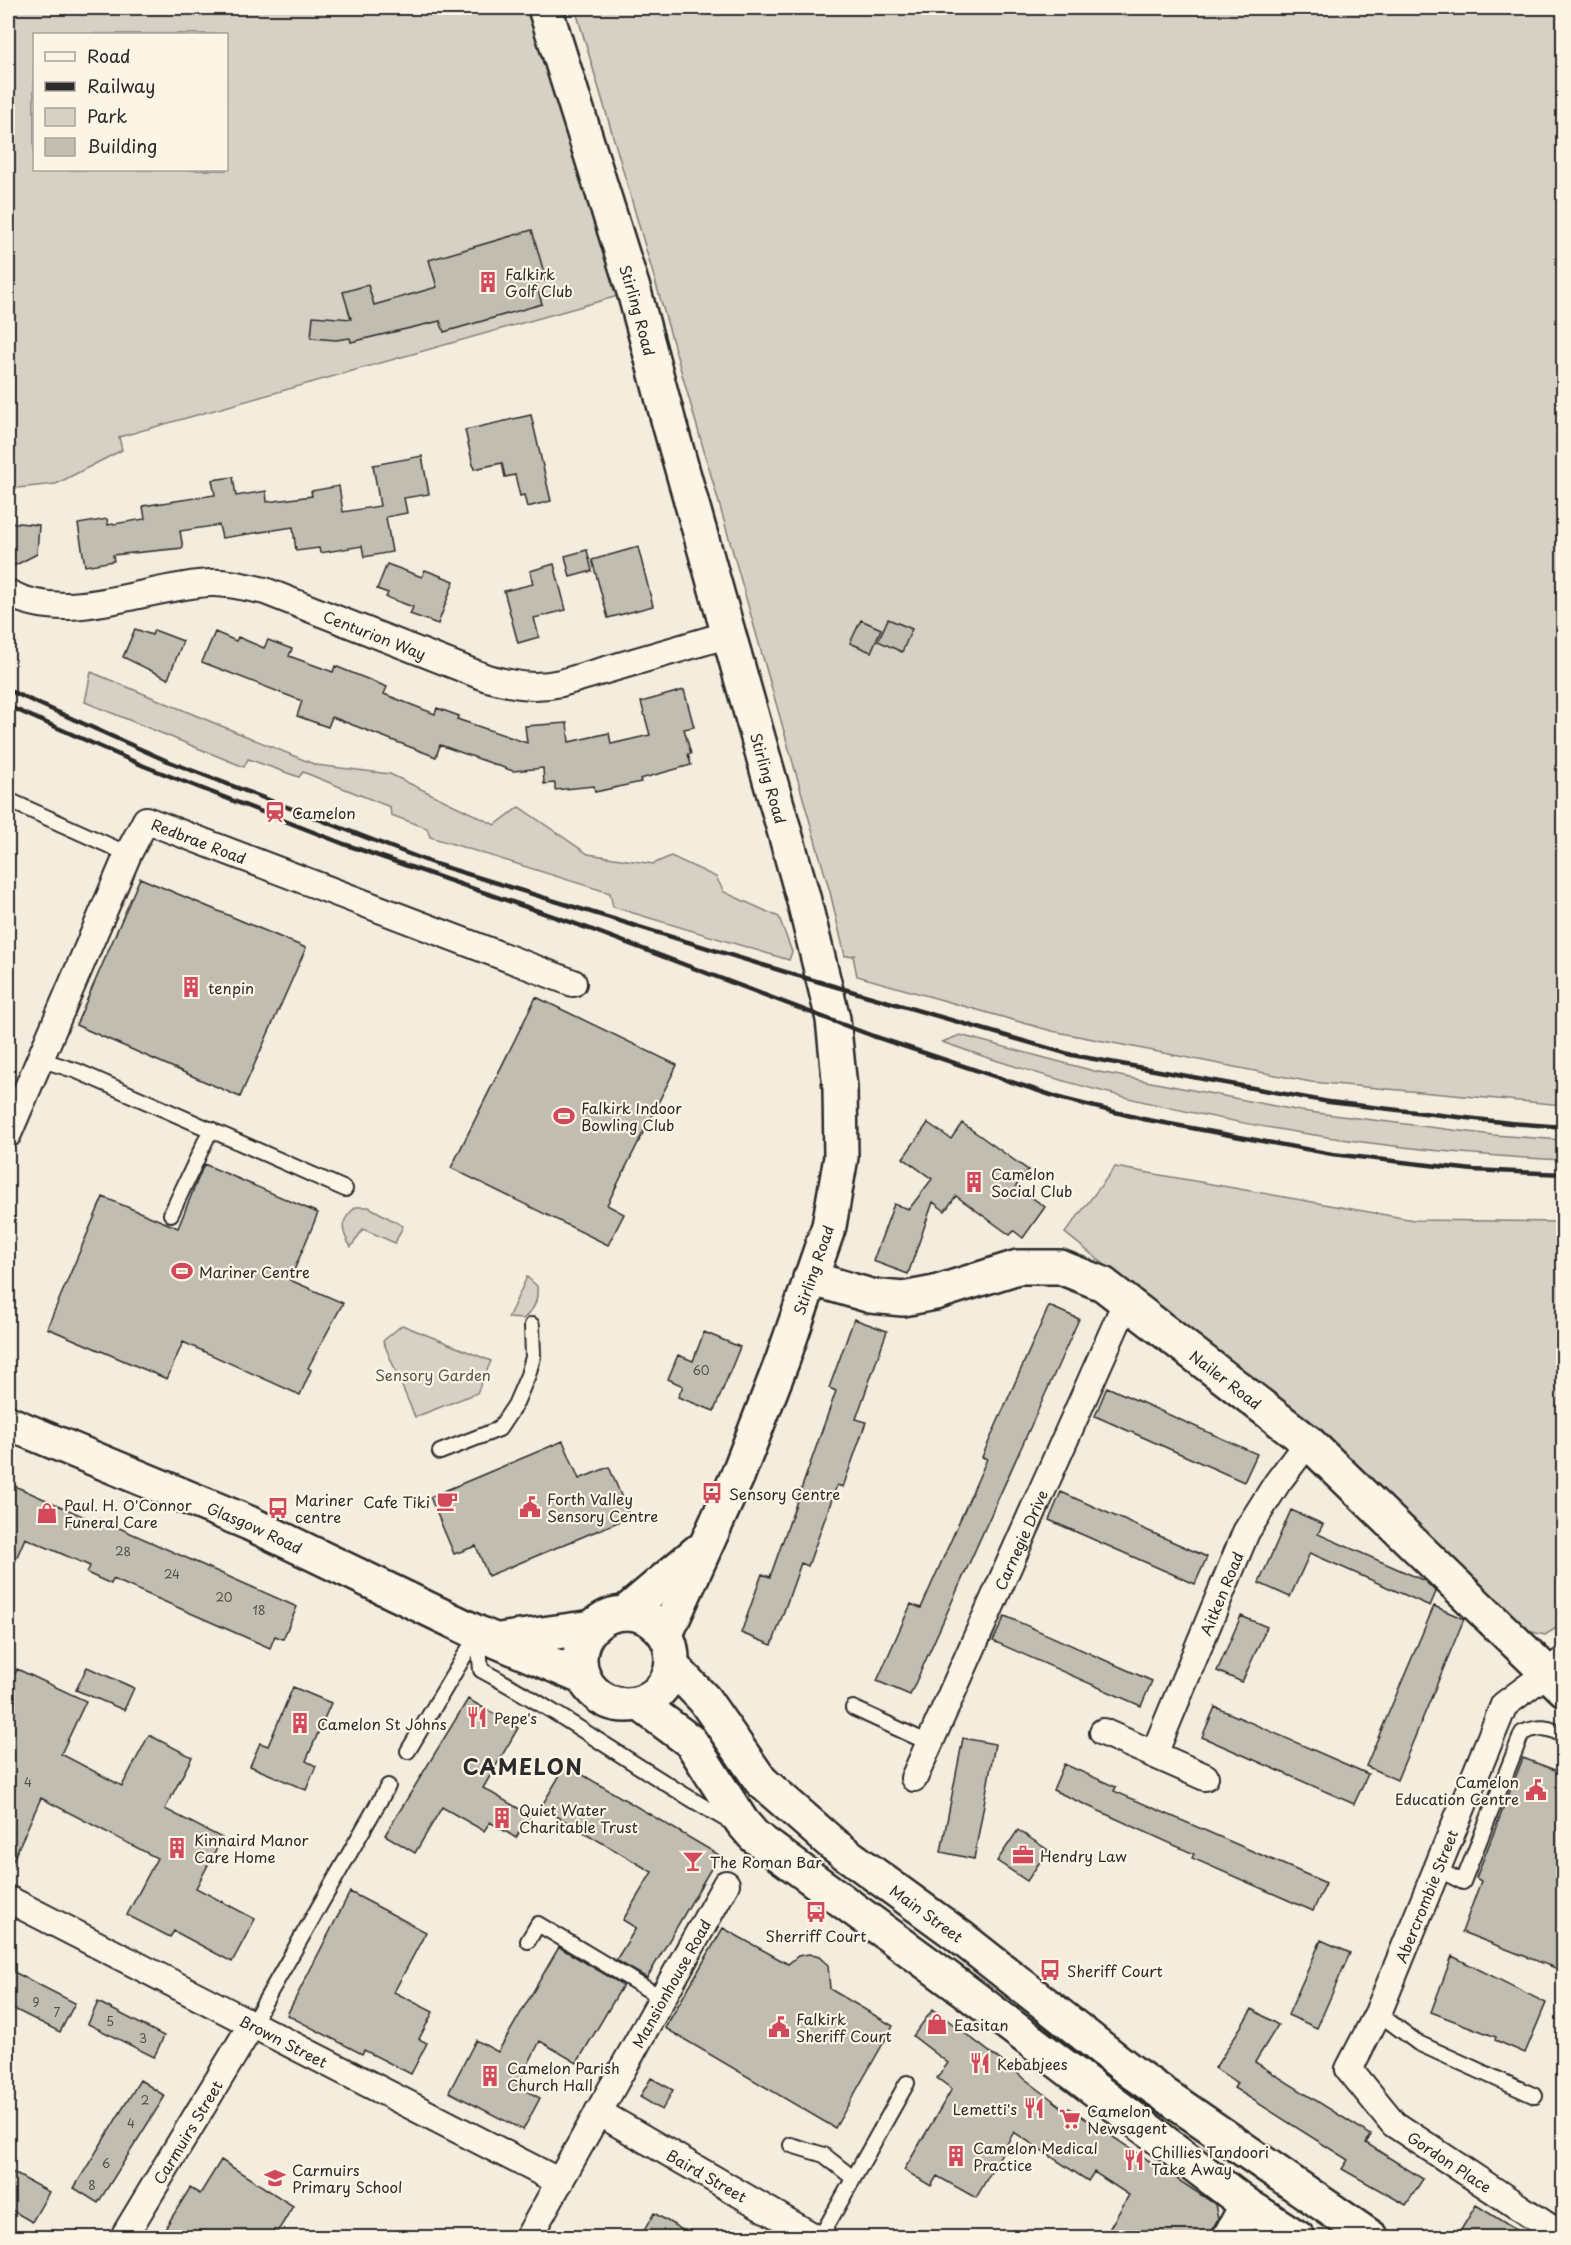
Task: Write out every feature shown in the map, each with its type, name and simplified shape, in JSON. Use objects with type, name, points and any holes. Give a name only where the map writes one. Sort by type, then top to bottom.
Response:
[{"type":"main road","name":"Stirling Road","points":[[545,8],[635,295],[803,897],[833,1019],[840,1088],[841,1157],[829,1226],[783,1359],[737,1477],[666,1634]]},
{"type":"main road","name":"Nailer Road","points":[[810,1278],[871,1296],[903,1299],[935,1293],[1018,1267],[1060,1267],[1103,1284],[1127,1300],[1308,1442],[1558,1673]]},
{"type":"main road","name":"Glasgow Road","points":[[8,1423],[249,1523],[584,1678]]},
{"type":"main road","name":"Stirling Road","points":[[625,1613],[704,1547]]},
{"type":"main road","points":[[625,1613],[648,1619],[666,1634],[672,1649],[672,1665],[662,1689],[640,1704],[613,1704],[591,1689],[580,1665],[580,1651],[593,1627],[608,1617],[625,1613]]},
{"type":"main road","points":[[489,1636],[593,1627]]},
{"type":"main road","name":"Main Street","points":[[672,1665],[704,1699],[761,1781],[834,1845],[959,1936],[1127,2069],[1372,2238]]},
{"type":"main road","points":[[640,1704],[691,1742],[742,1822],[754,1836],[964,1990],[1247,2205],[1298,2238]]},
{"type":"main road","name":"Main Street","points":[[1214,2131],[1249,2172],[1247,2205]]},
{"type":"main road","points":[[1229,2238],[1247,2205]]},
{"type":"street","name":"Centurion Way","points":[[10,600],[53,605],[95,603],[186,586],[212,583],[237,585],[265,591],[487,678],[518,686],[541,687],[561,683],[730,634]]},
{"type":"street","name":"Redbrae Road","points":[[8,1134],[128,854],[146,820],[573,983]]},
{"type":"street","name":"Carnegie Drive","points":[[914,1778],[1127,1300]]},
{"type":"street","name":"Aitken Road","points":[[1154,1754],[1246,1533],[1277,1483],[1308,1442]]},
{"type":"street","name":"Abercrombie Street","points":[[1349,2069],[1378,2013],[1504,1705],[1558,1673]]},
{"type":"street","points":[[1102,1732],[1205,1777]]},
{"type":"street","name":"Mansionhouse Road","points":[[528,2238],[726,1884]]},
{"type":"street","name":"Brown Street","points":[[8,1899],[560,2182]]},
{"type":"street","name":"Carmuirs Street","points":[[123,2238],[252,2024]]},
{"type":"street","name":"Gordon Place","points":[[1349,2069],[1394,2124],[1563,2237]]},
{"type":"street","name":"Baird Street","points":[[598,2112],[818,2238]]},
{"type":"lane","points":[[8,800],[128,854]]},
{"type":"lane","points":[[39,1059],[77,1071],[345,1189]]},
{"type":"lane","points":[[171,1214],[211,1129]]},
{"type":"lane","points":[[440,1452],[499,1429],[515,1406],[528,1375],[533,1357],[532,1325]]},
{"type":"lane","points":[[408,1751],[489,1636]]},
{"type":"lane","points":[[489,1636],[481,1670],[525,1693],[686,1798],[754,1836]]},
{"type":"lane","points":[[853,1708],[929,1743]]},
{"type":"lane","points":[[1437,1869],[1462,1881],[1522,1733],[1543,1728],[1554,1730],[1563,1737]]},
{"type":"lane","points":[[252,2024],[388,1786]]},
{"type":"lane","points":[[528,1941],[538,1924],[662,1998]]},
{"type":"lane","points":[[1378,2013],[1418,2043],[1535,2096]]},
{"type":"lane","points":[[818,2238],[907,2083]]},
{"type":"lane","points":[[791,2145],[824,2155],[853,2178]]},
{"type":"green space","name":"Falkirk Golf Club","points":[[8,8],[528,8],[618,296],[119,437],[122,450],[56,484],[8,489]]},
{"type":"green space","points":[[575,8],[1563,8],[1563,1105],[1311,1082],[1052,1031],[857,976],[853,956],[856,955],[845,956],[830,892]]},
{"type":"green space","points":[[91,672],[316,765],[390,774],[495,825],[519,807],[588,854],[653,864],[671,856],[716,877],[724,892],[779,917],[792,952],[789,960],[613,907],[610,893],[430,837],[427,828],[391,815],[390,807],[303,772],[299,777],[248,759],[244,767],[85,702]]},
{"type":"green space","points":[[960,1035],[1094,1071],[1301,1111],[1493,1135],[1563,1140],[1563,1160],[1484,1155],[1327,1137],[1170,1108],[1017,1067],[942,1042]]},
{"type":"green space","points":[[1115,1167],[1414,1220],[1563,1222],[1563,1624],[1545,1635],[1523,1630],[1317,1434],[1065,1233]]},
{"type":"green space","points":[[356,1207],[369,1207],[403,1226],[395,1243],[363,1229],[351,1247],[343,1226],[347,1216]]},
{"type":"green space","points":[[527,1277],[537,1286],[535,1304],[523,1319],[508,1318]]},
{"type":"green space","name":"Sensory Garden","points":[[402,1325],[491,1361],[477,1393],[415,1417],[383,1341]]},
{"type":"building","name":"Falkirk Golf Club","points":[[532,230],[546,280],[536,283],[542,304],[444,332],[440,321],[351,342],[350,338],[336,340],[311,338],[313,316],[351,319],[343,292],[368,285],[374,305],[437,287],[429,260]]},
{"type":"building","points":[[531,415],[551,501],[527,507],[524,495],[520,496],[515,475],[505,477],[502,463],[474,469],[465,430]]},
{"type":"building","points":[[422,456],[429,494],[404,498],[407,513],[386,517],[392,552],[364,557],[362,546],[320,553],[319,548],[296,551],[293,527],[222,538],[219,525],[180,531],[183,548],[113,555],[114,561],[85,566],[78,524],[107,519],[108,525],[145,519],[143,506],[215,495],[212,480],[233,477],[236,496],[266,491],[267,502],[312,496],[311,491],[339,486],[343,512],[380,506],[373,465]]},
{"type":"building","points":[[8,522],[39,525],[37,554],[8,569]]},
{"type":"building","points":[[638,547],[653,606],[608,618],[592,560]]},
{"type":"building","points":[[587,550],[592,571],[570,577],[565,556]]},
{"type":"building","points":[[387,564],[422,577],[425,570],[454,581],[438,624],[410,614],[413,607],[386,597],[388,593],[377,589]]},
{"type":"building","points":[[554,564],[566,610],[534,618],[539,637],[518,643],[504,591],[533,584],[530,571]]},
{"type":"building","points":[[888,619],[912,629],[902,652],[878,641]]},
{"type":"building","points":[[861,620],[881,629],[871,652],[850,643]]},
{"type":"building","points":[[135,629],[152,635],[154,630],[183,641],[168,679],[123,657]]},
{"type":"building","points":[[215,632],[236,641],[238,637],[264,648],[268,640],[292,649],[289,656],[333,672],[335,666],[387,687],[384,694],[435,714],[437,708],[459,716],[457,719],[527,743],[525,726],[567,723],[569,742],[609,733],[611,744],[650,735],[641,702],[684,690],[694,727],[684,729],[691,754],[688,754],[691,765],[640,779],[641,782],[595,792],[594,786],[555,790],[555,783],[544,784],[543,768],[513,771],[440,745],[436,757],[332,717],[328,727],[297,716],[302,701],[202,662]]},
{"type":"building","name":"tenpin","points":[[140,878],[306,948],[240,1097],[76,1025]]},
{"type":"building","name":"Falkirk Indoor Bowling Club","points":[[536,997],[677,1065],[607,1205],[624,1214],[608,1245],[451,1168]]},
{"type":"building","name":"Camelon Social Club","points":[[928,1123],[951,1139],[962,1123],[1028,1170],[1016,1186],[1045,1207],[1023,1238],[1014,1231],[1010,1235],[956,1196],[945,1211],[933,1202],[908,1274],[873,1261],[894,1204],[909,1209],[932,1179],[903,1158]]},
{"type":"building","name":"Mariner Centre","points":[[204,1164],[318,1213],[290,1280],[343,1303],[308,1368],[311,1370],[300,1395],[183,1342],[167,1379],[47,1328],[103,1197],[178,1228]]},
{"type":"building","points":[[1049,1306],[1079,1319],[910,1695],[877,1681],[911,1604],[921,1608],[987,1459],[982,1457]]},
{"type":"building","points":[[854,1319],[887,1331],[856,1419],[866,1422],[843,1487],[837,1485],[808,1566],[801,1563],[772,1645],[741,1633],[762,1574],[770,1577],[836,1391],[829,1388]]},
{"type":"building","points":[[704,1332],[740,1347],[714,1411],[678,1397],[683,1386],[668,1379],[678,1355],[693,1361]]},
{"type":"building","points":[[1107,1387],[1257,1454],[1244,1482],[1095,1416]]},
{"type":"building","name":"Forth Valley Sensory Centre","points":[[563,1441],[579,1479],[609,1467],[630,1517],[488,1576],[476,1546],[454,1554],[430,1497]]},
{"type":"building","points":[[8,1483],[98,1523],[99,1519],[297,1607],[283,1639],[275,1636],[270,1648],[113,1579],[111,1584],[87,1573],[90,1566],[25,1538],[8,1578]]},
{"type":"building","points":[[1061,1492],[1207,1557],[1195,1584],[1049,1520]]},
{"type":"building","points":[[1291,1510],[1323,1524],[1318,1534],[1425,1581],[1436,1592],[1430,1606],[1310,1553],[1290,1597],[1259,1583]]},
{"type":"building","points":[[1434,1606],[1464,1619],[1397,1780],[1366,1766]]},
{"type":"building","points":[[1005,1616],[1152,1681],[1141,1706],[993,1641]]},
{"type":"building","points":[[1241,1616],[1267,1627],[1242,1682],[1217,1671]]},
{"type":"building","points":[[87,1667],[134,1688],[124,1710],[76,1690]]},
{"type":"building","name":"Kinnaird Manor Care Home","points":[[17,1669],[86,1701],[61,1754],[122,1786],[149,1735],[192,1757],[165,1809],[222,1838],[196,1888],[255,1919],[232,1962],[174,1931],[170,1937],[127,1915],[157,1858],[41,1798],[8,1871],[8,1691]]},
{"type":"building","name":"Camelon St Johns","points":[[293,1687],[331,1703],[306,1761],[316,1766],[306,1790],[250,1766],[260,1743],[268,1746]]},
{"type":"building","points":[[468,1699],[518,1728],[483,1788],[530,1815],[516,1838],[490,1822],[484,1831],[442,1807],[415,1853],[385,1835]]},
{"type":"building","points":[[1215,1707],[1368,1774],[1354,1804],[1202,1737]]},
{"type":"building","points":[[963,1738],[995,1744],[974,1859],[941,1852]]},
{"type":"building","points":[[1523,1758],[1563,1773],[1563,1971],[1462,1932],[1481,1881],[1476,1878]]},
{"type":"building","points":[[1064,1764],[1116,1787],[1114,1791],[1326,1883],[1313,1911],[1192,1858],[1194,1854],[1053,1790]]},
{"type":"building","points":[[566,1765],[719,1855],[647,1978],[616,1960],[636,1928],[623,1920],[652,1872],[541,1807]]},
{"type":"building","name":"Hendry Law","points":[[1018,1830],[1048,1850],[1027,1881],[997,1861]]},
{"type":"building","points":[[350,1892],[426,1932],[394,1992],[433,2012],[419,2039],[427,2043],[411,2074],[364,2050],[362,2054],[287,2015]]},
{"type":"building","name":"Falkirk Sheriff Court","points":[[723,1928],[788,1964],[798,1956],[809,1954],[819,1957],[828,1965],[830,1989],[893,2026],[835,2128],[665,2028]]},
{"type":"building","points":[[1321,1940],[1350,1953],[1317,2028],[1288,2015]]},
{"type":"building","points":[[559,1947],[623,1985],[577,2063],[540,2041],[517,2086],[540,2098],[523,2130],[449,2092],[476,2040],[498,2052]]},
{"type":"building","points":[[1452,1956],[1546,2003],[1525,2053],[1495,2040],[1496,2037],[1431,2012]]},
{"type":"building","points":[[8,1969],[75,2003],[60,2032],[8,2006]]},
{"type":"building","points":[[98,2002],[164,2036],[154,2057],[88,2024]]},
{"type":"building","points":[[933,2009],[1067,2111],[1069,2108],[1215,2204],[1218,2219],[1207,2238],[1104,2238],[1129,2195],[1094,2172],[1088,2181],[1014,2132],[976,2198],[937,2176],[931,2186],[904,2170],[952,2089],[937,2078],[948,2063],[913,2036]]},
{"type":"building","points":[[1252,2009],[1278,2025],[1255,2062],[1371,2135],[1366,2143],[1423,2179],[1406,2205],[1342,2169],[1348,2160],[1234,2088],[1237,2083],[1215,2068]]},
{"type":"building","points":[[651,2078],[673,2090],[662,2110],[640,2097]]},
{"type":"building","points":[[140,2080],[165,2096],[98,2203],[74,2188]]},
{"type":"building","points":[[221,2160],[293,2206],[274,2238],[176,2238],[164,2230],[190,2188],[200,2194]]},
{"type":"building","points":[[8,2170],[49,2192],[32,2222],[8,2208]]},
{"type":"building","points":[[1476,2205],[1529,2238],[1456,2238]]},
{"type":"building","points":[[654,2213],[696,2238],[640,2238]]},
{"type":"railway","points":[[8,690],[165,760],[435,864],[792,974],[1072,1055],[1329,1102],[1564,1127]]},
{"type":"railway","points":[[8,706],[144,766],[344,844],[590,929],[873,1036],[1063,1099],[1143,1119],[1332,1154],[1473,1170],[1564,1174]]},
{"type":"place","name":"Falkirk Golf Club","points":[[488,282]]},
{"type":"place","name":"Camelon","points":[[275,812]]},
{"type":"place","name":"tenpin","points":[[191,987]]},
{"type":"place","name":"Falkirk Indoor Bowling Club","points":[[564,1116]]},
{"type":"place","name":"Camelon Social Club","points":[[974,1182]]},
{"type":"place","name":"Mariner Centre","points":[[182,1271]]},
{"type":"place","name":"Sensory Centre","points":[[712,1493]]},
{"type":"place","name":"Cafe Tiki","points":[[447,1501]]},
{"type":"place","name":"Forth Valley Sensory Centre","points":[[530,1507]]},
{"type":"place","name":"Mariner centre","points":[[278,1508]]},
{"type":"place","name":"Paul. H. O'Connor Funeral Care","points":[[47,1513]]},
{"type":"place","name":"Pepe's","points":[[477,1717]]},
{"type":"place","name":"Camelon St Johns","points":[[300,1723]]},
{"type":"place","name":"Camelon Education Centre","points":[[1536,1790]]},
{"type":"place","name":"Quiet Water Charitable Trust","points":[[502,1818]]},
{"type":"place","name":"Kinnaird Manor Care Home","points":[[177,1848]]},
{"type":"place","name":"Hendry Law","points":[[1023,1855]]},
{"type":"place","name":"The Roman Bar","points":[[693,1861]]},
{"type":"place","name":"Sherriff Court","points":[[816,1912]]},
{"type":"place","name":"Sheriff Court","points":[[1050,1970]]},
{"type":"place","name":"Easitan","points":[[937,2024]]},
{"type":"place","name":"Falkirk Sheriff Court","points":[[779,2027]]},
{"type":"place","name":"Kebabjees","points":[[980,2063]]},
{"type":"place","name":"Camelon Parish Church Hall","points":[[490,2076]]},
{"type":"place","name":"Lemetti's","points":[[1034,2108]]},
{"type":"place","name":"Camelon Newsagent","points":[[1070,2119]]},
{"type":"place","name":"Camelon Medical Practice","points":[[956,2156]]},
{"type":"place","name":"Chillies Tandoori Take Away","points":[[1134,2160]]},
{"type":"place","name":"Carmuirs Primary School","points":[[275,2178]]},
{"type":"district","name":"CAMELON","points":[[523,1766]]}]
